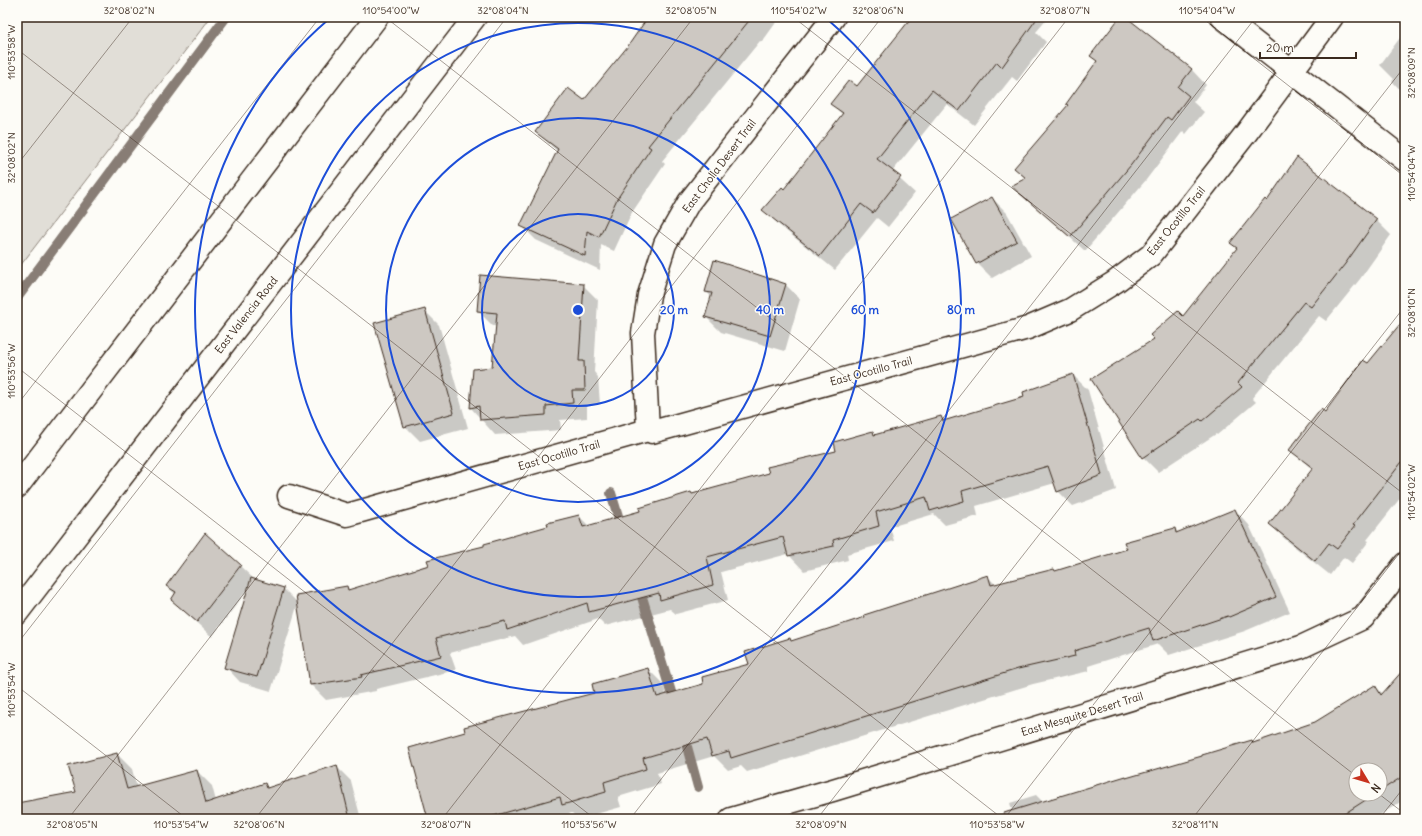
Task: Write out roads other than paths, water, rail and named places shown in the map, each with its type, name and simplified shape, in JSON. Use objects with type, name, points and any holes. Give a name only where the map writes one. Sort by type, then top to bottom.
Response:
[{"type":"street","points":[[17,487],[377,17]]},
{"type":"street","name":"East Valencia Road","points":[[17,613],[475,17]]},
{"type":"street","name":"East Cholla Desert Trail","points":[[648,430],[643,333],[649,295],[665,244],[689,202],[834,17]]},
{"type":"street","points":[[1222,17],[1405,160]]},
{"type":"street","name":"East Ocotillo Trail","points":[[289,496],[347,515],[648,430],[652,432],[1028,328],[1070,310],[1115,282],[1150,255],[1292,72],[1332,17]]},
{"type":"street","name":"East Mesquite Desert Trail","points":[[731,819],[833,790],[1301,647],[1363,618],[1405,564]]},
{"type":"waterway","points":[[17,298],[226,17]]},
{"type":"waterway","points":[[611,493],[622,529]]},
{"type":"waterway","points":[[638,584],[675,705]]},
{"type":"waterway","points":[[683,732],[698,787]]}]
